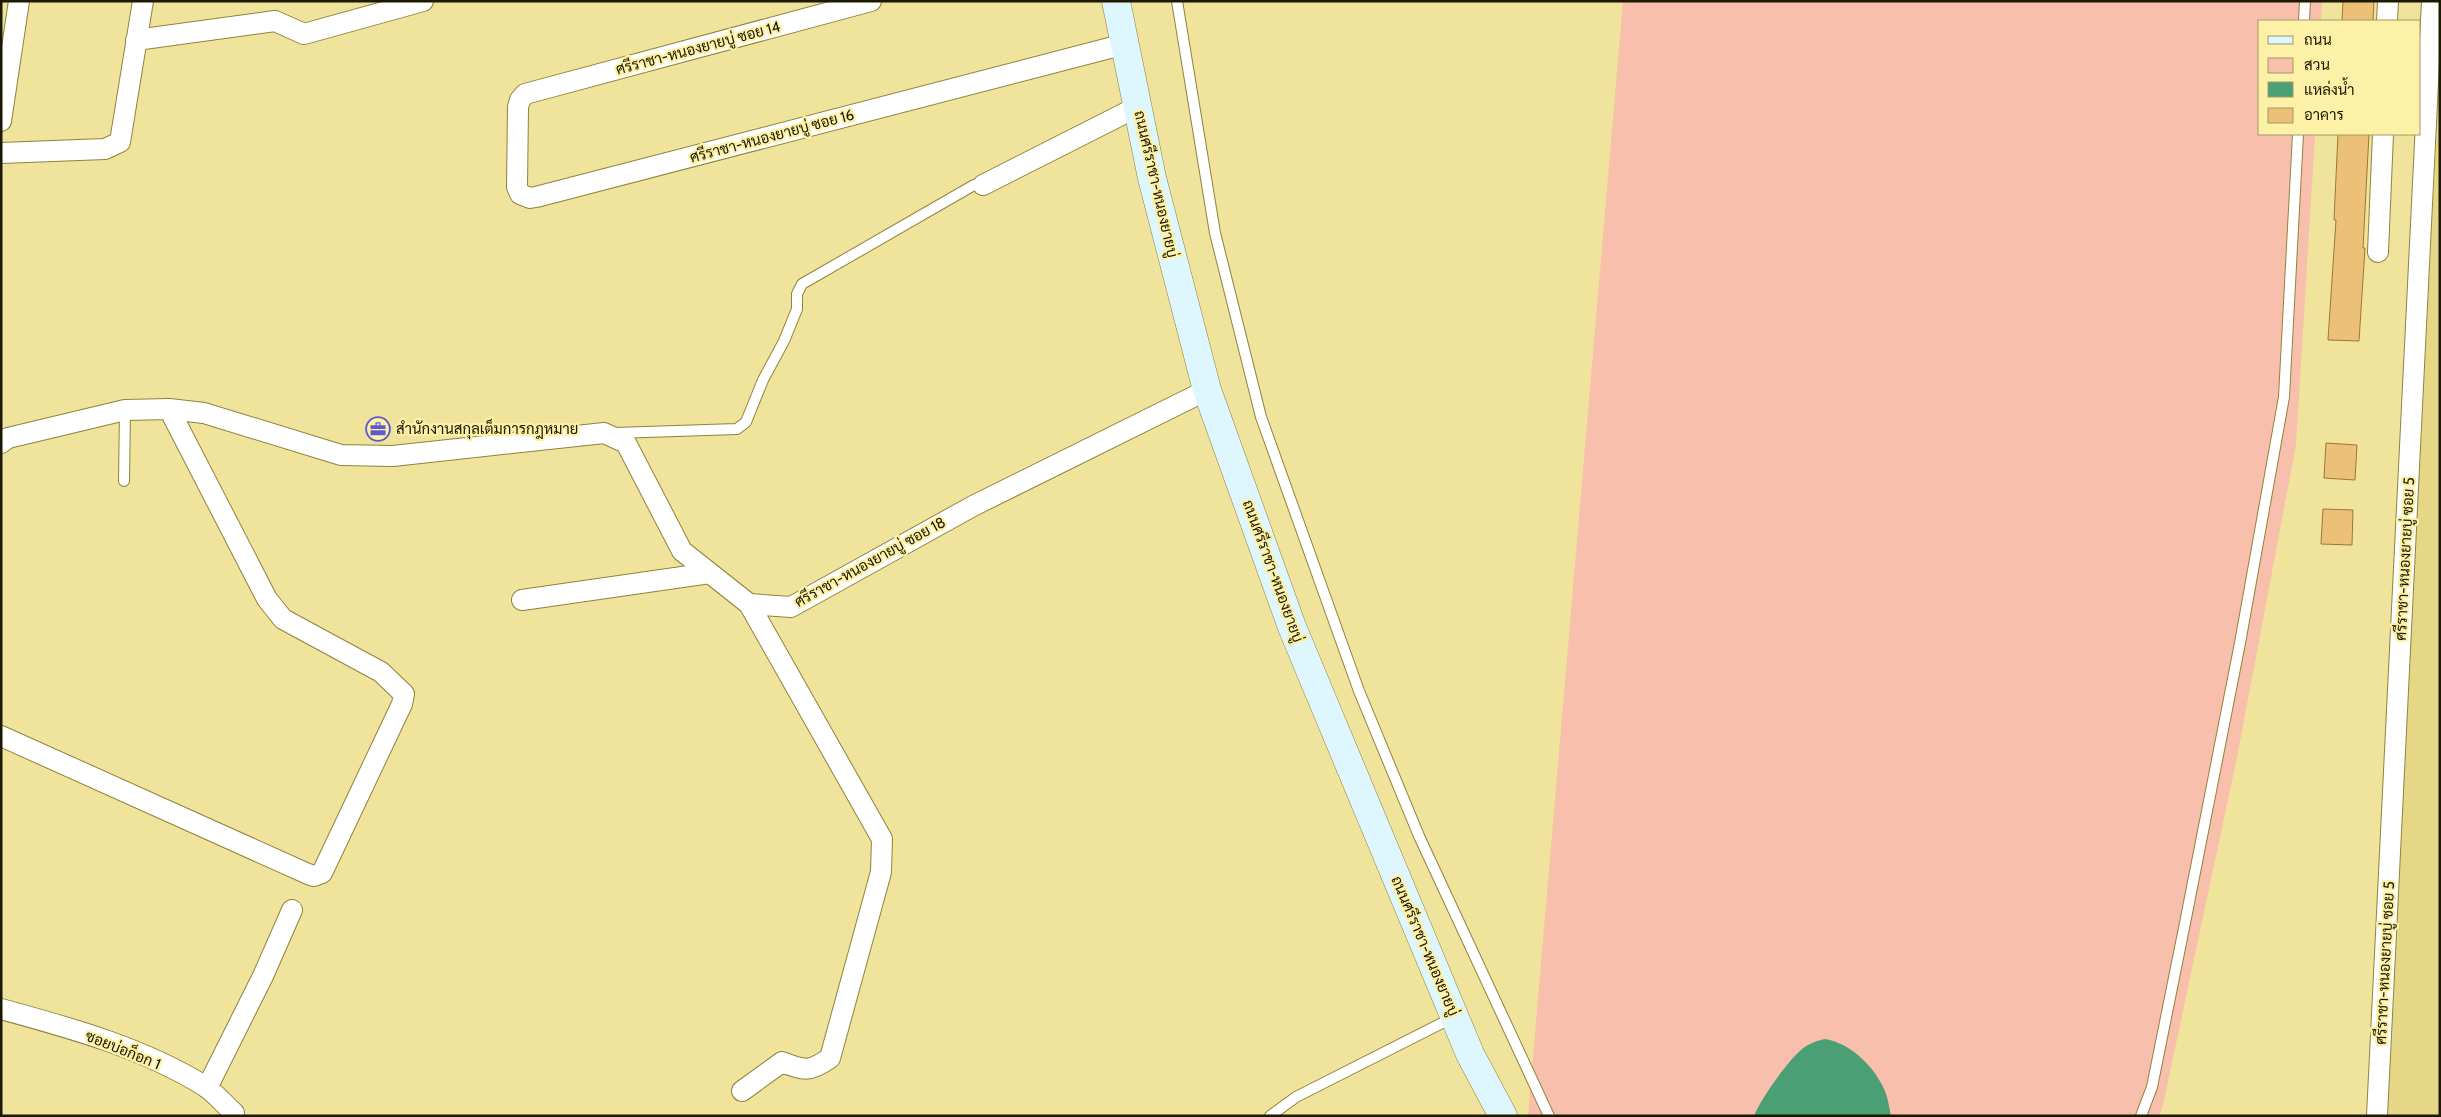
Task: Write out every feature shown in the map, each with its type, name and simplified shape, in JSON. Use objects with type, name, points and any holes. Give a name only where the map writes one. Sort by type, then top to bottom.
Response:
[{"type":"main road","name":"ถนนศรีราชา-หนองยายบู่","points":[[1116,1],[1155,188],[1207,390],[1292,627],[1470,1054],[1503,1116]]},
{"type":"street","points":[[1,121],[19,1]]},
{"type":"street","points":[[1,154],[105,150],[120,142],[143,1]]},
{"type":"street","points":[[136,40],[275,21],[304,34],[423,1]]},
{"type":"street","name":"ศรีราชา-หนองยายบู่ ซอย 14","points":[[525,94],[871,1]]},
{"type":"street","points":[[2387,20],[2388,1]]},
{"type":"street","name":"ศรีราชา-หนองยายบู่ ซอย 5","points":[[2377,1116],[2432,1]]},
{"type":"street","name":"ศรีราชา-หนองยายบู่ ซอย 16","points":[[525,94],[520,100],[518,107],[517,187],[520,194],[530,198],[1125,44]]},
{"type":"street","points":[[978,185],[1138,107]]},
{"type":"street","points":[[2378,252],[2382,135]]},
{"type":"street","name":"ศรีราชา-หนองยายบู่ ซอย 18","points":[[749,604],[792,607],[973,506],[1207,390]]},
{"type":"street","points":[[1,443],[8,438],[125,410],[169,410],[204,413],[341,455],[393,456],[577,434],[604,433],[626,443],[682,551],[749,604],[882,839],[881,872],[830,1058],[816,1068],[804,1070],[782,1062],[742,1091]]},
{"type":"street","points":[[1,736],[308,874],[314,876],[322,872],[402,704],[404,694],[381,672],[283,619],[267,599],[169,410]]},
{"type":"street","points":[[522,600],[710,573]]},
{"type":"street","points":[[207,1088],[263,976],[292,910]]},
{"type":"street","name":"ซอยบ่อก็อก 1","points":[[1,1009],[55,1024],[145,1055],[207,1088],[234,1113]]},
{"type":"lane","points":[[1177,1],[1215,233],[1261,417],[1343,647],[1378,736],[1423,844],[1550,1116]]},
{"type":"lane","points":[[2304,20],[2305,1]]},
{"type":"lane","points":[[2141,1116],[2152,1087],[2185,923],[2240,643],[2284,397],[2298,135]]},
{"type":"lane","points":[[604,433],[705,431],[741,427],[746,422],[763,380],[784,341],[797,308],[797,294],[802,284],[978,185]]},
{"type":"lane","points":[[124,481],[125,410]]},
{"type":"lane","points":[[1270,1116],[1296,1097],[1455,1017]]},
{"type":"shaded area","points":[[2440,67],[2440,1116],[2387,1116],[2414,578]]},
{"type":"green space","points":[[1623,1],[2322,1],[2321,20],[2258,20],[2258,135],[2315,135],[2296,445],[2237,757],[2163,1105],[2159,1116],[1528,1116]]},
{"type":"water","points":[[1825,1039],[1843,1045],[1868,1064],[1884,1089],[1891,1116],[1754,1116],[1768,1091],[1795,1056],[1809,1045]]},
{"type":"building","points":[[2343,1],[2374,1],[2373,20],[2342,20]]},
{"type":"building","points":[[2338,135],[2369,135],[2363,248],[2365,248],[2359,341],[2328,340],[2336,220],[2334,220]]},
{"type":"building","points":[[2326,443],[2357,445],[2355,480],[2324,478]]},
{"type":"building","points":[[2323,509],[2353,510],[2352,545],[2321,544]]},
{"type":"place","name":"สำนักงานสกุลเต็มการกฎหมาย","points":[[378,429]]}]
